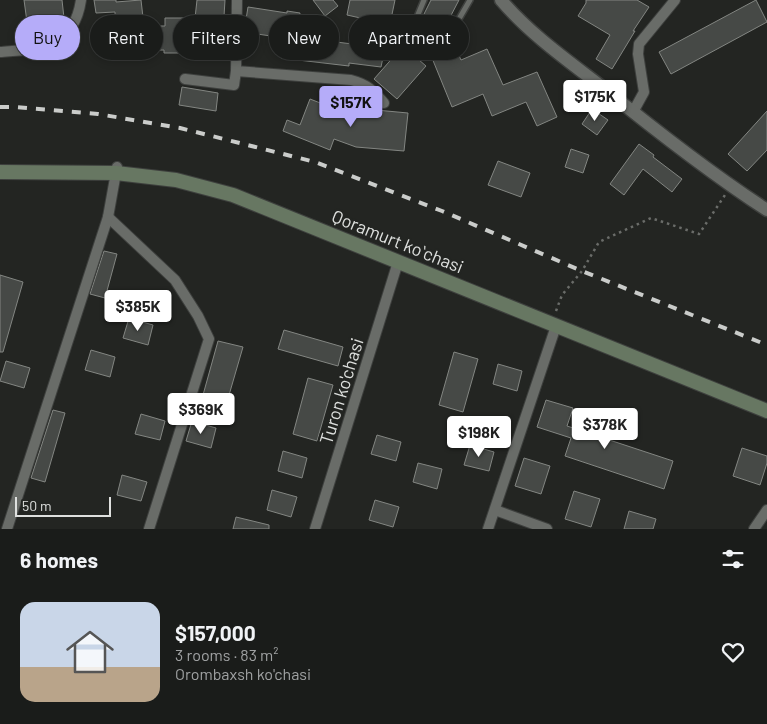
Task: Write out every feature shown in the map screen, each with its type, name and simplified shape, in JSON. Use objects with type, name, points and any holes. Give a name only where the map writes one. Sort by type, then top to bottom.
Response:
[{"type":"main road","name":"Qoramurt koʻchasi","points":[[0,166],[117,170],[177,175],[235,190],[331,227],[767,411]]},
{"type":"main road","name":"Qoramurt koʻchasi","points":[[0,172],[117,170],[176,180],[233,195],[398,262],[767,404]]},
{"type":"street","points":[[0,52],[43,47],[61,39],[75,21],[81,0]]},
{"type":"street","points":[[185,79],[234,85],[238,0]]},
{"type":"street","points":[[501,0],[524,24],[633,112],[731,186],[767,210]]},
{"type":"street","points":[[633,112],[644,92],[638,54],[639,44],[675,0]]},
{"type":"street","points":[[236,71],[357,82],[371,88],[384,103]]},
{"type":"street","points":[[7,529],[108,218],[117,170]]},
{"type":"street","points":[[108,218],[175,280],[198,316],[209,339],[149,529]]},
{"type":"street","name":"Turon ko'chasi","points":[[314,529],[398,262]]},
{"type":"street","points":[[488,529],[555,322]]},
{"type":"street","points":[[495,510],[547,529]]},
{"type":"street","points":[[754,529],[767,510]]},
{"type":"lane","points":[[418,15],[424,0]]},
{"type":"lane","points":[[462,15],[470,0]]},
{"type":"path","points":[[555,322],[562,294],[582,271],[599,242],[651,218],[699,234],[731,186]]},
{"type":"building","points":[[24,0],[62,0],[64,15],[26,15]]},
{"type":"building","points":[[94,0],[116,0],[116,2],[141,0],[143,15],[115,15],[115,12],[96,13]]},
{"type":"building","points":[[197,0],[225,0],[224,15],[195,15]]},
{"type":"building","points":[[313,0],[333,0],[338,6],[324,15]]},
{"type":"building","points":[[350,0],[395,0],[392,15],[347,15]]},
{"type":"building","points":[[431,0],[459,0],[451,15],[424,14]]},
{"type":"building","points":[[586,0],[637,0],[649,7],[612,69],[596,59],[610,35],[578,16]]},
{"type":"building","points":[[756,0],[767,22],[671,74],[659,52]]},
{"type":"building","points":[[248,7],[300,13],[300,15],[269,15],[269,36],[259,34],[259,15],[247,15]]},
{"type":"building","points":[[165,18],[173,18],[173,53],[164,53],[163,26],[165,26]]},
{"type":"building","points":[[339,42],[349,44],[349,60],[382,60],[381,67],[349,63],[349,66],[298,60],[339,60]]},
{"type":"building","points":[[487,49],[503,85],[537,72],[557,117],[537,126],[526,102],[492,116],[483,94],[452,107],[433,60],[469,60],[469,57]]},
{"type":"building","points":[[391,60],[419,60],[426,66],[397,99],[374,79]]},
{"type":"building","points":[[182,87],[218,93],[216,111],[179,105]]},
{"type":"building","points":[[310,99],[351,115],[354,106],[376,114],[376,110],[408,113],[404,151],[356,147],[334,139],[330,150],[283,131],[287,120],[300,125]]},
{"type":"building","points":[[592,109],[608,120],[597,135],[582,124]]},
{"type":"building","points":[[767,111],[767,150],[747,171],[728,154]]},
{"type":"building","points":[[639,144],[682,179],[672,192],[643,169],[624,195],[610,184]]},
{"type":"building","points":[[571,149],[589,155],[583,173],[565,167]]},
{"type":"building","points":[[498,161],[530,173],[521,197],[488,185]]},
{"type":"building","points":[[104,251],[117,254],[105,298],[90,294]]},
{"type":"building","points":[[0,275],[23,282],[3,352],[0,352]]},
{"type":"building","points":[[129,318],[153,325],[148,345],[123,338]]},
{"type":"building","points":[[284,330],[343,347],[338,366],[278,349]]},
{"type":"building","points":[[218,341],[243,347],[227,402],[203,395]]},
{"type":"building","points":[[91,350],[115,357],[110,377],[85,370]]},
{"type":"building","points":[[454,352],[478,359],[463,412],[439,405]]},
{"type":"building","points":[[6,361],[30,368],[24,388],[0,381]]},
{"type":"building","points":[[498,364],[522,371],[517,391],[493,384]]},
{"type":"building","points":[[308,378],[333,385],[317,441],[293,434]]},
{"type":"building","points":[[546,400],[573,408],[567,426],[673,461],[664,489],[565,456],[571,438],[537,427]]},
{"type":"building","points":[[53,410],[65,413],[45,482],[31,478]]},
{"type":"building","points":[[141,414],[165,421],[160,440],[135,434]]},
{"type":"building","points":[[192,421],[216,428],[211,448],[186,441]]},
{"type":"building","points":[[377,435],[401,442],[396,461],[371,454]]},
{"type":"building","points":[[470,445],[494,452],[489,471],[464,465]]},
{"type":"building","points":[[742,448],[767,456],[767,463],[760,485],[733,476]]},
{"type":"building","points":[[283,451],[307,458],[302,478],[278,471]]},
{"type":"building","points":[[524,458],[550,466],[541,494],[515,486]]},
{"type":"building","points":[[418,463],[442,469],[437,489],[413,482]]},
{"type":"building","points":[[122,475],[147,482],[141,501],[117,495]]},
{"type":"building","points":[[272,490],[297,497],[291,517],[267,510]]},
{"type":"building","points":[[574,491],[600,499],[591,527],[565,519]]},
{"type":"building","points":[[375,500],[399,507],[393,527],[369,520]]},
{"type":"building","points":[[629,511],[656,519],[653,529],[624,529]]},
{"type":"building","points":[[236,517],[269,525],[269,529],[233,529]]},
{"type":"railway","points":[[0,107],[98,114],[180,128],[315,162],[442,211],[582,271],[767,345]]}]
